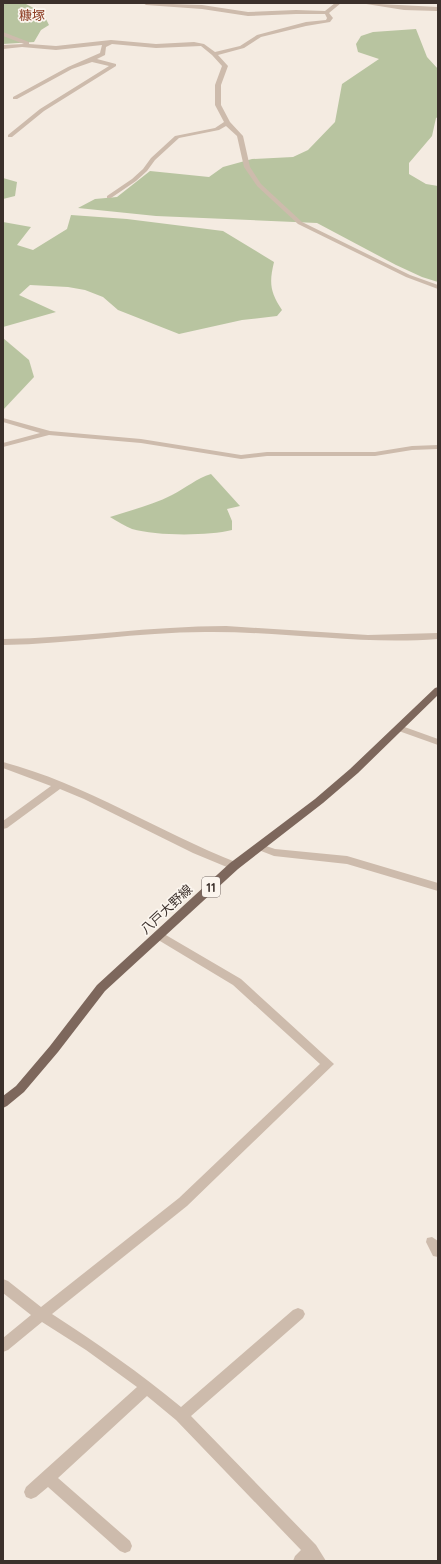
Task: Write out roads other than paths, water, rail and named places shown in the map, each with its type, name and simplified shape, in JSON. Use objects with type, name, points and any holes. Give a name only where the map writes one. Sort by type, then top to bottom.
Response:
[{"type":"main road","name":"八戸大野線","points":[[3,1103],[20,1089],[54,1049],[101,988],[234,866],[325,796],[438,690]]},
{"type":"street","points":[[146,3],[248,14],[296,12],[326,13],[338,3]]},
{"type":"street","points":[[363,3],[404,8],[438,9]]},
{"type":"street","points":[[214,54],[242,47],[259,36],[306,24],[328,21],[330,18],[326,13]]},
{"type":"street","points":[[3,34],[36,46]]},
{"type":"street","points":[[15,98],[70,68],[92,60],[103,54],[103,46],[111,42]]},
{"type":"street","points":[[3,47],[36,46],[56,48],[111,42],[156,46],[202,45],[214,54],[224,66],[217,90],[218,105],[227,123],[240,136],[247,167],[259,185],[300,222],[408,276],[438,287]]},
{"type":"street","points":[[10,136],[42,110],[114,65],[92,60]]},
{"type":"street","points":[[109,196],[134,180],[145,170],[153,159],[177,138],[217,129],[227,123]]},
{"type":"street","points":[[3,420],[50,433],[141,441],[240,457],[267,454],[375,454],[412,448],[438,447]]},
{"type":"street","points":[[3,445],[50,433]]},
{"type":"street","points":[[3,642],[54,641],[149,631],[194,629],[253,630],[367,638],[438,636]]},
{"type":"street","points":[[399,728],[438,742]]},
{"type":"street","points":[[3,765],[88,797],[210,857],[234,866]]},
{"type":"street","points":[[3,826],[59,785]]},
{"type":"street","points":[[260,847],[274,852],[347,860],[438,888]]},
{"type":"street","points":[[3,1346],[41,1314],[183,1202],[328,1064],[237,982],[158,935]]},
{"type":"street","points":[[3,1284],[41,1314],[91,1346],[147,1387],[181,1416],[315,1556],[300,1561]]},
{"type":"street","points":[[181,1416],[298,1314]]},
{"type":"street","points":[[31,1492],[147,1387]]},
{"type":"street","points":[[48,1478],[126,1546]]},
{"type":"district","name":"糠塚","points":[[32,15]]}]
